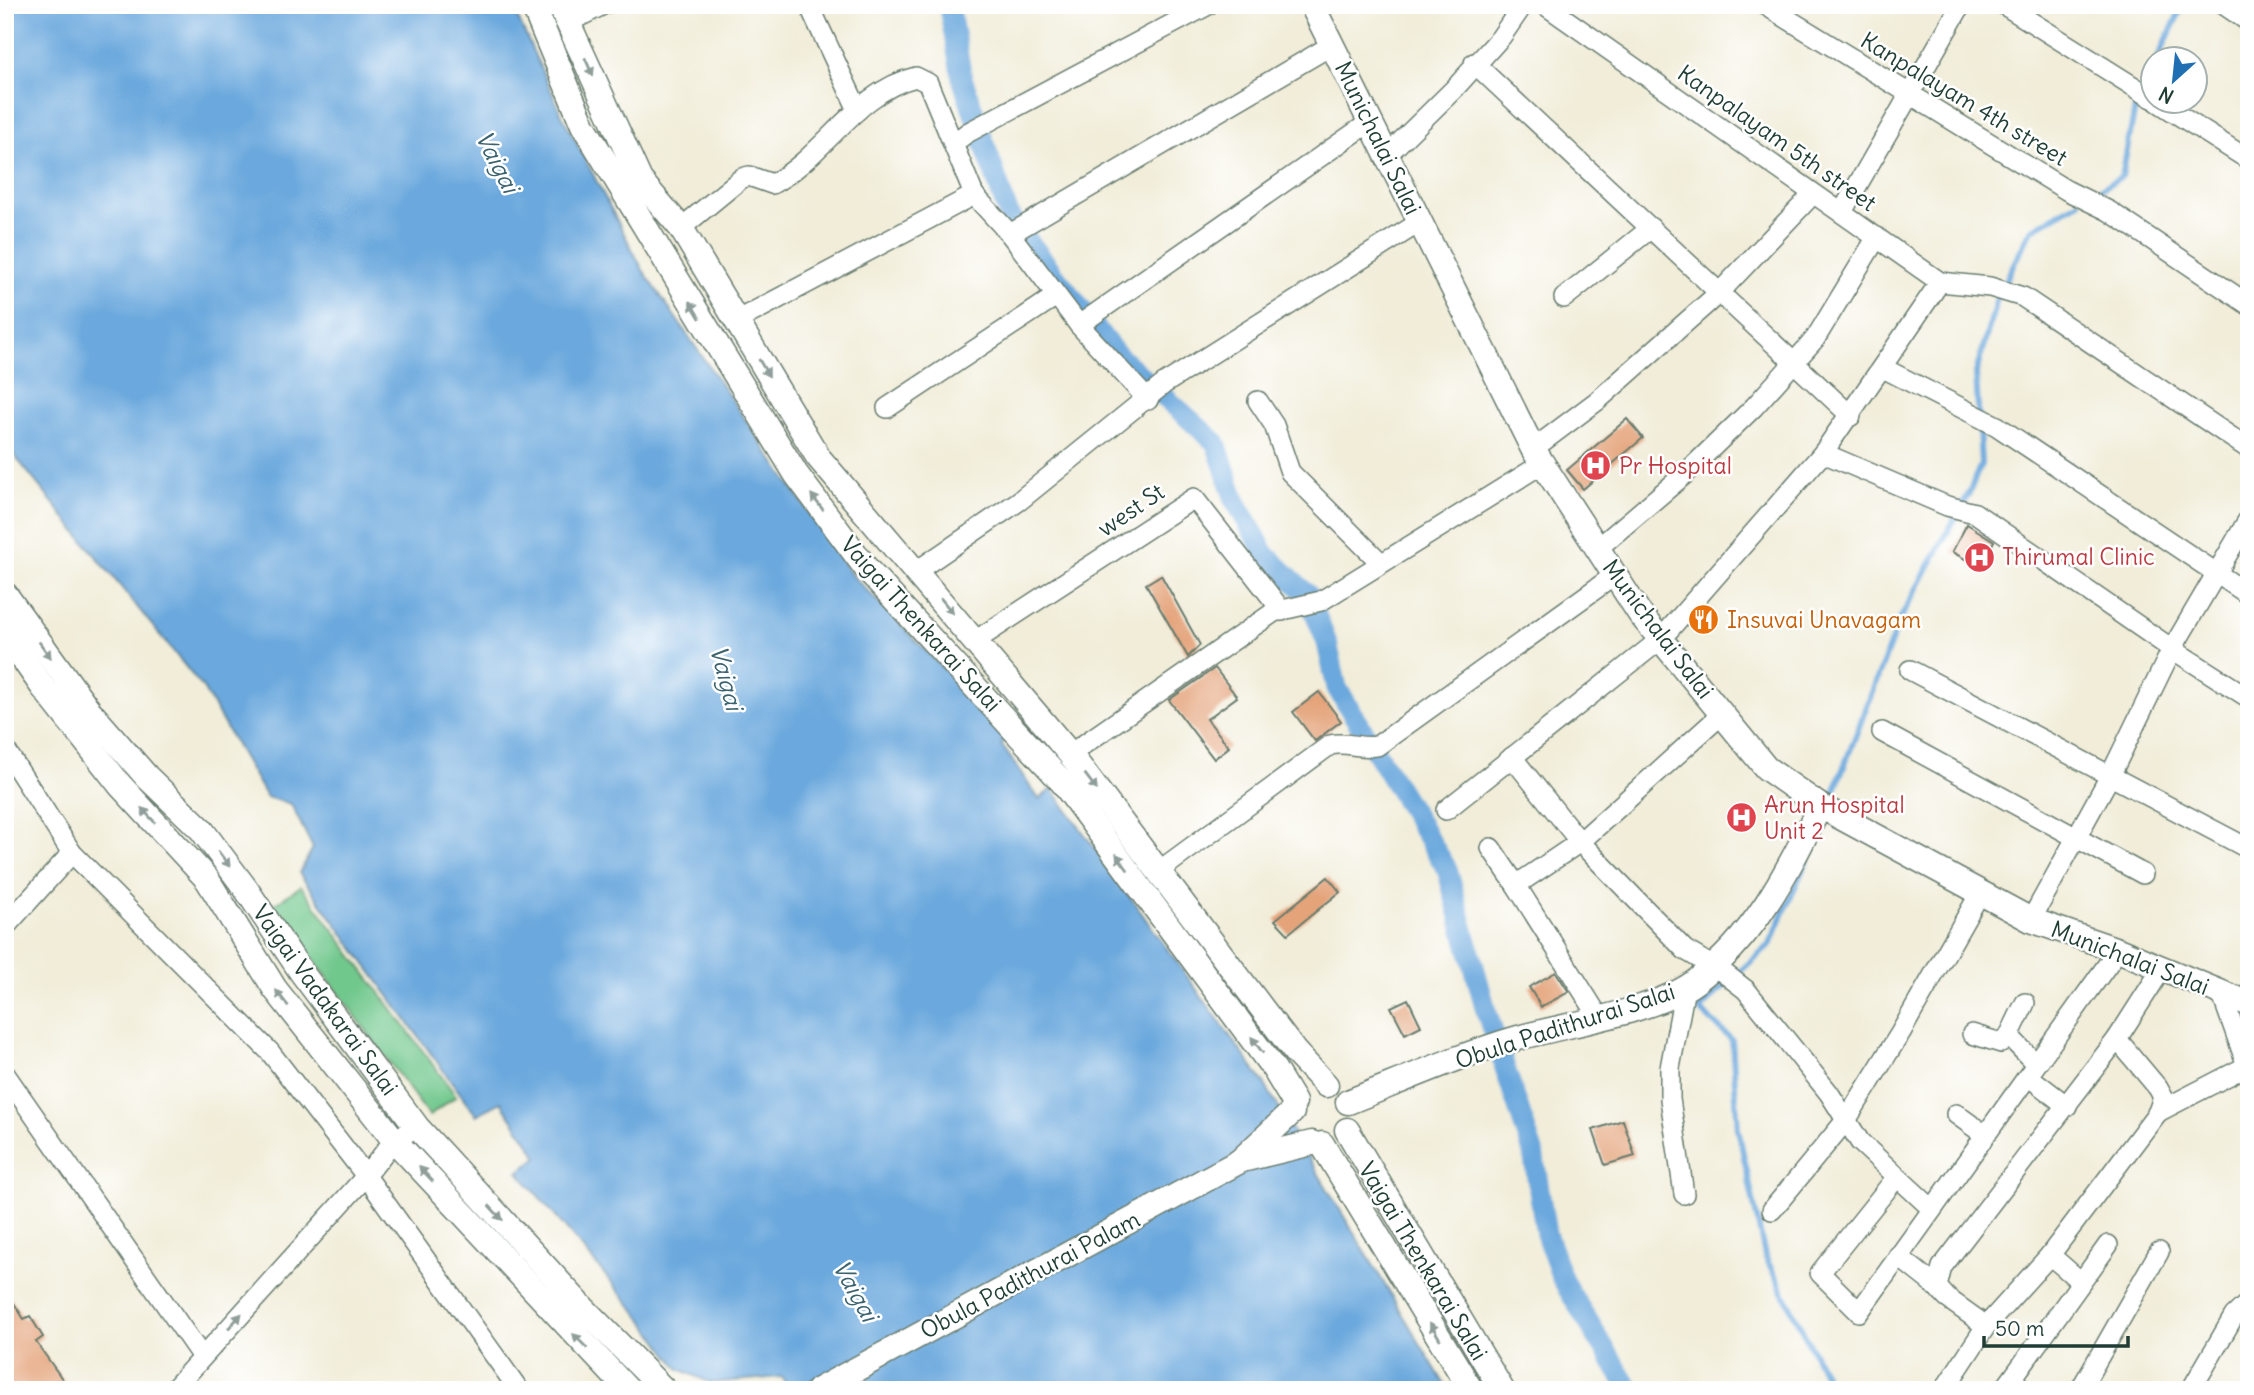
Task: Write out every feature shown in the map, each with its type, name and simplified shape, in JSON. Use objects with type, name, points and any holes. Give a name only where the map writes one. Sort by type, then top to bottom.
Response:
[{"type":"main road","name":"Vaigai Thenkarai Salai","points":[[533,5],[583,125],[796,474],[866,568],[1063,783],[1274,1069],[1293,1107]]},
{"type":"main road","name":"Munichalai Salai","points":[[1312,5],[1538,456],[1615,575],[1661,639],[1766,768],[1820,806],[1846,818],[1979,895],[2031,920],[2119,950],[2249,1004]]},
{"type":"main road","name":"Vaigai Thenkarai Salai","points":[[564,13],[640,180],[681,228],[818,457],[918,570],[1070,754],[1295,1052],[1326,1085]]},
{"type":"main road","name":"Vaigai Vadakarai Salai","points":[[5,594],[91,713],[147,777],[201,829],[246,889],[302,973],[416,1126],[583,1308],[664,1390]]},
{"type":"main road","name":"Vaigai Vadakarai Salai","points":[[5,633],[41,685],[120,785],[208,879],[275,989],[394,1140],[628,1390]]},
{"type":"main road","name":"Obula Padithurai Salai","points":[[1348,1102],[1485,1049],[1648,1003],[1685,988],[1718,969],[1776,893],[1820,806]]},
{"type":"main road","points":[[1326,1085],[1335,1088],[1348,1102],[1351,1121],[1340,1138],[1317,1144],[1296,1130],[1293,1107],[1307,1088],[1326,1085]]},
{"type":"main road","name":"Obula Padithurai Palam","points":[[1242,1160],[1293,1107]]},
{"type":"main road","name":"Vaigai Thenkarai Salai","points":[[1347,1130],[1502,1390]]},
{"type":"main road","name":"Vaigai Thenkarai Salai","points":[[1317,1144],[1471,1390]]},
{"type":"main road","name":"Obula Padithurai Palam","points":[[818,1390],[1242,1160],[1317,1144]]},
{"type":"street","points":[[564,13],[603,5]]},
{"type":"street","points":[[808,5],[858,110]]},
{"type":"street","points":[[961,138],[1208,5]]},
{"type":"street","points":[[1387,155],[1424,121],[1501,37],[1524,5]]},
{"type":"street","name":"Kanpalayam 5th street","points":[[1545,5],[1812,195],[1842,212],[1940,282],[1990,287],[2023,297],[2249,449]]},
{"type":"street","name":"Kanpalayam 4th street","points":[[1765,5],[2066,190],[2109,211],[2249,305]]},
{"type":"street","points":[[1842,212],[1961,5]]},
{"type":"street","points":[[2004,5],[2138,89]]},
{"type":"street","points":[[2224,5],[2249,22]]},
{"type":"street","points":[[1010,234],[1332,45]]},
{"type":"street","points":[[1475,63],[1851,415]]},
{"type":"street","points":[[681,228],[742,178],[749,176],[772,184],[794,172],[808,155],[858,110],[900,81],[916,77],[928,83],[961,138],[974,195],[1010,234],[1079,325],[1148,400]]},
{"type":"street","points":[[2180,116],[2249,160]]},
{"type":"street","points":[[1079,325],[1096,310],[1370,122]]},
{"type":"street","points":[[736,321],[974,195]]},
{"type":"street","points":[[1070,754],[1274,612],[1321,601],[1538,456],[1720,292],[1812,195]]},
{"type":"street","points":[[918,570],[1020,501],[1148,400],[1164,384],[1420,222]]},
{"type":"street","points":[[1564,298],[1651,228]]},
{"type":"street","points":[[1598,548],[1685,474],[1754,407],[1815,339],[1877,237]]},
{"type":"street","points":[[1446,810],[1661,639],[1824,453],[1940,282]]},
{"type":"street","points":[[887,408],[1056,296]]},
{"type":"street","points":[[1883,368],[1997,426],[2249,595]]},
{"type":"street","points":[[1258,401],[1273,425],[1290,472],[1381,563]]},
{"type":"street","points":[[1824,453],[1947,506],[1975,513],[2172,649],[2249,698]]},
{"type":"street","name":"west St","points":[[975,641],[1194,498],[1292,608]]},
{"type":"street","points":[[2031,920],[2109,775],[2172,649],[2249,518]]},
{"type":"street","points":[[1159,871],[1330,745],[1348,743],[1369,747],[1615,575]]},
{"type":"street","points":[[1910,670],[2249,849]]},
{"type":"street","points":[[1516,885],[1580,842],[1722,714]]},
{"type":"street","points":[[1882,732],[2077,835],[2143,874]]},
{"type":"street","points":[[5,749],[72,853],[270,1052],[366,1176],[519,1390]]},
{"type":"street","points":[[1512,757],[1580,842],[1685,950],[1718,969],[1746,990],[1847,1119],[1860,1142],[1932,1209]]},
{"type":"street","points":[[1491,848],[1599,1017]]},
{"type":"street","points":[[5,927],[72,853]]},
{"type":"street","points":[[1772,1210],[1847,1119],[1901,1032],[1979,895]]},
{"type":"street","points":[[1896,1178],[1820,1273],[1859,1312],[2119,950]]},
{"type":"street","points":[[1937,1287],[1942,1267],[2117,1039],[2163,967]]},
{"type":"street","points":[[1684,1194],[1670,1100],[1670,1068],[1685,988]]},
{"type":"street","points":[[2158,1112],[2248,1068],[2222,995]]},
{"type":"street","points":[[1972,1034],[2001,1043],[2009,1037],[2025,1003]]},
{"type":"street","points":[[2009,1037],[2032,1070],[2067,1106]]},
{"type":"street","points":[[1944,1390],[1986,1326],[2050,1255],[2158,1112],[2163,1097],[2158,1088],[2117,1039]]},
{"type":"street","points":[[5,1074],[202,1357]]},
{"type":"street","points":[[1956,1114],[1985,1135]]},
{"type":"street","points":[[173,1390],[366,1176],[394,1140],[416,1126]]},
{"type":"street","points":[[2004,1390],[2108,1245]]},
{"type":"street","points":[[2080,1390],[2159,1252]]},
{"type":"street","points":[[2050,1255],[2081,1282]]},
{"type":"street","points":[[1898,1256],[1947,1298],[1986,1326]]},
{"type":"street","points":[[2191,1390],[2234,1316],[2249,1302]]},
{"type":"green space","points":[[301,886],[456,1096],[429,1116],[274,905]]},
{"type":"water","name":"Vaigai","points":[[5,5],[512,5],[563,117],[643,270],[851,574],[1011,738],[1001,744],[1039,799],[1052,789],[1264,1083],[1448,1390],[790,1390],[782,1377],[711,1383],[679,1369],[644,1321],[518,1172],[538,1157],[501,1102],[476,1115],[299,873],[313,848],[291,804],[266,797],[203,688],[5,444]]},
{"type":"building","points":[[1627,419],[1643,438],[1583,489],[1567,470]]},
{"type":"building","points":[[1967,524],[1994,541],[1980,567],[1952,552]]},
{"type":"building","points":[[1161,575],[1200,645],[1188,657],[1146,584]]},
{"type":"building","points":[[1215,668],[1237,697],[1207,719],[1229,747],[1214,759],[1169,700]]},
{"type":"building","points":[[1319,692],[1341,721],[1315,741],[1293,712]]},
{"type":"building","points":[[1328,877],[1340,892],[1288,934],[1275,920]]},
{"type":"building","points":[[1556,972],[1569,992],[1541,1007],[1529,987]]},
{"type":"building","points":[[1408,999],[1421,1026],[1405,1034],[1391,1007]]},
{"type":"building","points":[[1623,1120],[1635,1156],[1605,1165],[1593,1130]]},
{"type":"building","points":[[5,1289],[24,1319],[30,1316],[43,1337],[36,1342],[70,1390],[5,1390]]},
{"type":"waterway","points":[[953,5],[950,12],[962,78],[1009,216],[1114,352],[1216,443],[1235,500],[1265,554],[1308,595],[1327,643],[1337,688],[1447,869],[1487,1014],[1533,1152],[1546,1234],[1563,1281],[1630,1390]]},
{"type":"waterway","points":[[2164,46],[2183,5]]},
{"type":"waterway","points":[[2088,197],[2122,176],[2138,99]]},
{"type":"waterway","points":[[1829,806],[1899,621],[1968,495],[1981,464],[1976,373],[1998,295],[2031,230],[2079,202]]},
{"type":"waterway","points":[[1818,835],[1770,944],[1699,1009],[1732,1040],[1738,1129],[1765,1256],[1832,1390]]},
{"type":"place","name":"Pr Hospital","points":[[1596,466]]},
{"type":"place","name":"Thirumal Clinic","points":[[1979,557]]},
{"type":"place","name":"Insuvai Unavagam","points":[[1704,620]]},
{"type":"place","name":"Arun Hospital Unit 2","points":[[1741,818]]}]
